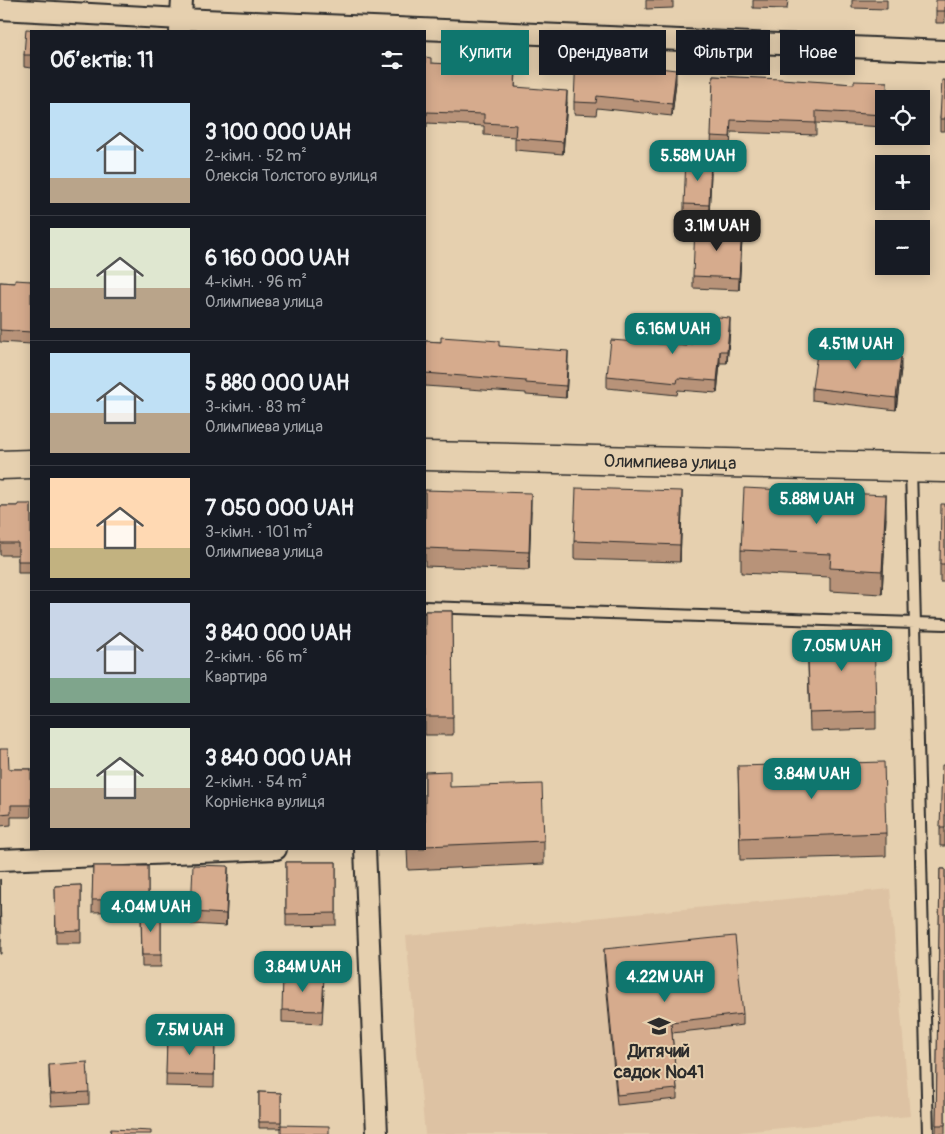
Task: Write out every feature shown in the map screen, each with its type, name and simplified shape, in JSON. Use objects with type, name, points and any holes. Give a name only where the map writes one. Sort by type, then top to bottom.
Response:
[{"type":"main road","name":"Олимпиева улица","points":[[426,456],[945,468]]},
{"type":"main road","points":[[0,466],[30,464]]},
{"type":"street","points":[[0,9],[945,51]]},
{"type":"street","points":[[0,860],[251,850]]},
{"type":"street","points":[[365,850],[377,1134]]},
{"type":"lane","points":[[911,468],[928,1134]]},
{"type":"lane","points":[[426,607],[945,624]]},
{"type":"shaded area","name":"Дитячий садок №41","points":[[890,889],[910,1116],[719,1134],[425,1134],[406,936]]},
{"type":"building","points":[[936,0],[945,0],[945,11],[936,11]]},
{"type":"building","points":[[26,29],[43,30],[30,30],[30,55],[24,55]]},
{"type":"building","points":[[426,57],[431,58],[431,63],[441,64],[441,75],[515,75],[515,87],[567,91],[563,142],[515,138],[516,125],[484,123],[484,114],[427,112],[426,115]]},
{"type":"building","points":[[666,69],[676,70],[672,104],[597,96],[596,103],[574,102],[575,75],[666,75]]},
{"type":"building","points":[[713,76],[854,84],[854,81],[887,82],[887,90],[875,90],[875,114],[816,111],[816,123],[731,120],[730,137],[711,136]]},
{"type":"building","points":[[942,80],[945,80],[945,119],[940,119]]},
{"type":"building","points":[[686,159],[711,160],[709,205],[684,204]]},
{"type":"building","points":[[695,226],[742,228],[739,278],[693,276]]},
{"type":"building","points":[[15,280],[30,281],[30,332],[0,330],[0,282],[15,283]]},
{"type":"building","points":[[696,315],[730,318],[727,351],[720,351],[717,381],[678,378],[677,383],[607,376],[611,340],[687,346],[687,343],[693,344]]},
{"type":"building","points":[[441,337],[499,341],[499,346],[568,351],[566,386],[426,373],[426,341],[441,342]]},
{"type":"building","points":[[819,340],[870,347],[869,353],[901,357],[896,398],[812,388]]},
{"type":"building","points":[[576,488],[682,491],[680,545],[574,541]]},
{"type":"building","points":[[744,488],[886,495],[882,571],[830,568],[831,554],[741,550]]},
{"type":"building","points":[[426,490],[531,493],[529,552],[426,548]]},
{"type":"building","points":[[18,504],[30,504],[30,561],[18,561],[18,543],[0,543],[0,506],[18,506]]},
{"type":"building","points":[[941,504],[945,504],[945,564],[940,564]]},
{"type":"building","points":[[426,611],[452,611],[453,717],[426,717]]},
{"type":"building","points":[[874,631],[876,711],[810,713],[807,633]]},
{"type":"building","points":[[0,749],[8,749],[9,769],[30,769],[30,805],[11,805],[11,813],[0,814]]},
{"type":"building","points":[[884,762],[886,833],[740,838],[738,766]]},
{"type":"building","points":[[942,765],[945,765],[945,828],[940,828]]},
{"type":"building","points":[[450,771],[450,787],[542,784],[544,841],[426,846],[426,772]]},
{"type":"building","points":[[286,862],[336,862],[336,913],[286,914]]},
{"type":"building","points":[[193,865],[228,866],[226,914],[191,912]]},
{"type":"building","points":[[93,866],[148,866],[148,899],[92,900]]},
{"type":"building","points":[[940,869],[945,869],[945,1125],[936,1125]]},
{"type":"building","points":[[0,879],[1,942],[0,942]]},
{"type":"building","points":[[81,885],[81,930],[56,931],[55,886]]},
{"type":"building","points":[[141,911],[161,911],[161,955],[142,955]]},
{"type":"building","points":[[735,936],[743,1014],[671,1022],[677,1089],[617,1095],[604,949]]},
{"type":"building","points":[[283,976],[324,977],[322,1011],[282,1010]]},
{"type":"building","points":[[167,1038],[215,1039],[214,1075],[166,1074]]},
{"type":"building","points":[[87,1062],[89,1092],[51,1094],[49,1065]]},
{"type":"building","points":[[259,1092],[281,1093],[281,1122],[259,1122]]},
{"type":"building","points":[[281,1125],[329,1126],[329,1134],[281,1134]]},
{"type":"building","points":[[111,1129],[151,1131],[151,1134],[110,1134]]},
{"type":"place","name":"Дитячий садок №41","points":[[659,1026]]}]
